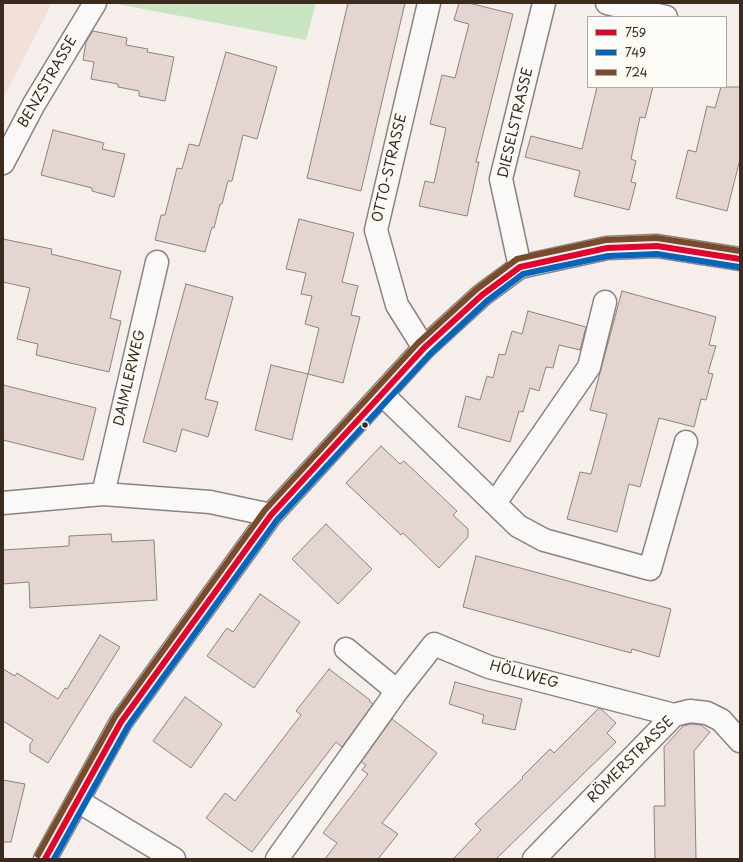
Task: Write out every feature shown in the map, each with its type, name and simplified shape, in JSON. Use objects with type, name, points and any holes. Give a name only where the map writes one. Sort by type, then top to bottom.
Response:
[{"type":"street","name":"BENZSTRASSE","points":[[3,163],[34,104],[95,3]]},
{"type":"street","name":"OTTO-STRASSE","points":[[424,348],[397,305],[376,230],[429,3]]},
{"type":"street","name":"DIESELSTRASSE","points":[[520,267],[501,179],[544,3]]},
{"type":"street","points":[[607,3],[662,16]]},
{"type":"street","points":[[45,859],[121,722],[271,515],[424,348],[482,295],[520,267],[608,248],[657,246],[740,259]]},
{"type":"street","name":"DAIMLERWEG","points":[[103,494],[157,262]]},
{"type":"street","points":[[494,503],[589,367],[605,302]]},
{"type":"street","points":[[382,394],[518,526],[544,540],[650,570],[686,442]]},
{"type":"street","points":[[3,503],[103,494],[210,502],[271,515]]},
{"type":"street","name":"HÖLLWEG","points":[[277,859],[397,691],[434,644],[489,667],[674,715]]},
{"type":"street","points":[[346,649],[397,691]]},
{"type":"street","name":"RÖMERSTRASSE","points":[[534,859],[674,715],[690,711],[707,713],[721,720],[740,741]]},
{"type":"street","points":[[78,801],[174,859]]},
{"type":"shaded area","points":[[3,3],[52,3],[3,99]]},
{"type":"green space","points":[[112,3],[316,3],[306,40]]},
{"type":"building","points":[[348,3],[405,3],[361,191],[307,178]]},
{"type":"building","points":[[459,3],[469,3],[513,14],[476,162],[479,162],[467,216],[419,206],[425,181],[434,183],[446,128],[430,124],[442,75],[455,78],[469,24],[454,20]]},
{"type":"building","points":[[93,31],[127,38],[126,45],[148,49],[147,52],[174,57],[165,101],[139,96],[139,91],[118,87],[118,84],[91,79],[94,62],[83,60],[86,42]]},
{"type":"building","points":[[226,52],[277,67],[257,139],[243,135],[232,181],[228,181],[222,204],[220,204],[214,228],[212,227],[205,252],[155,240],[161,215],[165,215],[177,168],[182,169],[189,144],[199,146]]},
{"type":"building","points":[[740,87],[740,159],[727,211],[676,198],[688,150],[696,152],[707,106],[715,108],[721,88]]},
{"type":"building","points":[[597,88],[653,88],[645,118],[640,117],[631,159],[636,161],[631,182],[636,183],[629,210],[574,196],[580,171],[525,157],[531,136],[582,149]]},
{"type":"building","points":[[53,130],[104,143],[102,149],[125,154],[114,197],[92,191],[92,188],[41,175]]},
{"type":"building","points":[[299,219],[354,233],[342,282],[358,286],[351,315],[360,317],[343,383],[308,374],[319,328],[305,324],[312,296],[301,294],[306,273],[286,269]]},
{"type":"building","points":[[3,239],[52,249],[51,254],[121,271],[110,318],[121,321],[109,372],[36,355],[38,344],[17,339],[30,288],[3,282]]},
{"type":"building","points":[[186,284],[233,297],[205,399],[218,402],[208,437],[182,429],[176,452],[143,442]]},
{"type":"building","points":[[622,291],[716,317],[709,345],[716,346],[708,373],[713,374],[706,400],[701,399],[694,427],[659,418],[640,487],[629,484],[617,532],[567,519],[580,472],[591,474],[607,414],[590,410]]},
{"type":"building","points":[[528,311],[586,327],[580,350],[559,345],[553,368],[546,367],[539,391],[530,388],[523,412],[519,411],[510,442],[458,427],[466,396],[480,400],[487,376],[493,378],[499,354],[505,355],[512,331],[522,334]]},
{"type":"building","points":[[271,365],[308,374],[292,440],[255,430]]},
{"type":"building","points":[[3,385],[96,408],[83,460],[3,440]]},
{"type":"building","points":[[381,446],[400,464],[404,461],[457,511],[453,515],[468,529],[468,537],[439,568],[403,533],[401,535],[346,483]]},
{"type":"building","points":[[326,524],[372,569],[338,604],[292,559]]},
{"type":"building","points":[[111,534],[112,542],[154,540],[157,600],[30,608],[29,582],[3,584],[3,550],[69,546],[69,536]]},
{"type":"building","points":[[476,556],[671,609],[659,657],[632,649],[631,653],[463,607]]},
{"type":"building","points":[[260,594],[300,622],[254,688],[207,656],[227,628],[233,632]]},
{"type":"building","points":[[100,635],[120,647],[48,763],[30,752],[30,744],[33,740],[3,721],[3,669],[15,676],[17,673],[58,699],[65,688],[67,689]]},
{"type":"building","points":[[329,669],[370,700],[369,701],[373,704],[342,747],[336,742],[252,852],[206,818],[225,793],[235,801],[301,715],[296,711]]},
{"type":"building","points":[[455,682],[522,699],[515,730],[482,723],[484,715],[449,704]]},
{"type":"building","points":[[185,697],[222,724],[191,768],[153,741]]},
{"type":"building","points":[[599,708],[616,723],[607,733],[616,742],[496,859],[453,859],[481,830],[475,824],[523,778],[522,777],[550,749],[554,753]]},
{"type":"building","points":[[392,719],[437,753],[382,823],[398,834],[378,859],[325,859],[337,843],[323,833],[368,774],[362,770],[366,765],[361,762]]},
{"type":"building","points":[[691,724],[701,725],[710,732],[694,751],[696,859],[655,859],[654,806],[665,806],[664,747],[683,726]]},
{"type":"building","points":[[3,780],[25,784],[11,842],[3,842]]},
{"type":"transit line","name":"724","points":[[38,855],[115,717],[265,510],[418,343],[477,289],[517,259],[606,240],[657,238],[740,251]]},
{"type":"transit line","name":"759","points":[[45,859],[121,722],[271,515],[424,348],[482,295],[520,267],[607,248],[657,246],[740,259]]},
{"type":"transit line","name":"749","points":[[54,859],[128,726],[277,520],[430,354],[487,301],[523,274],[608,256],[657,254],[739,267]]}]
